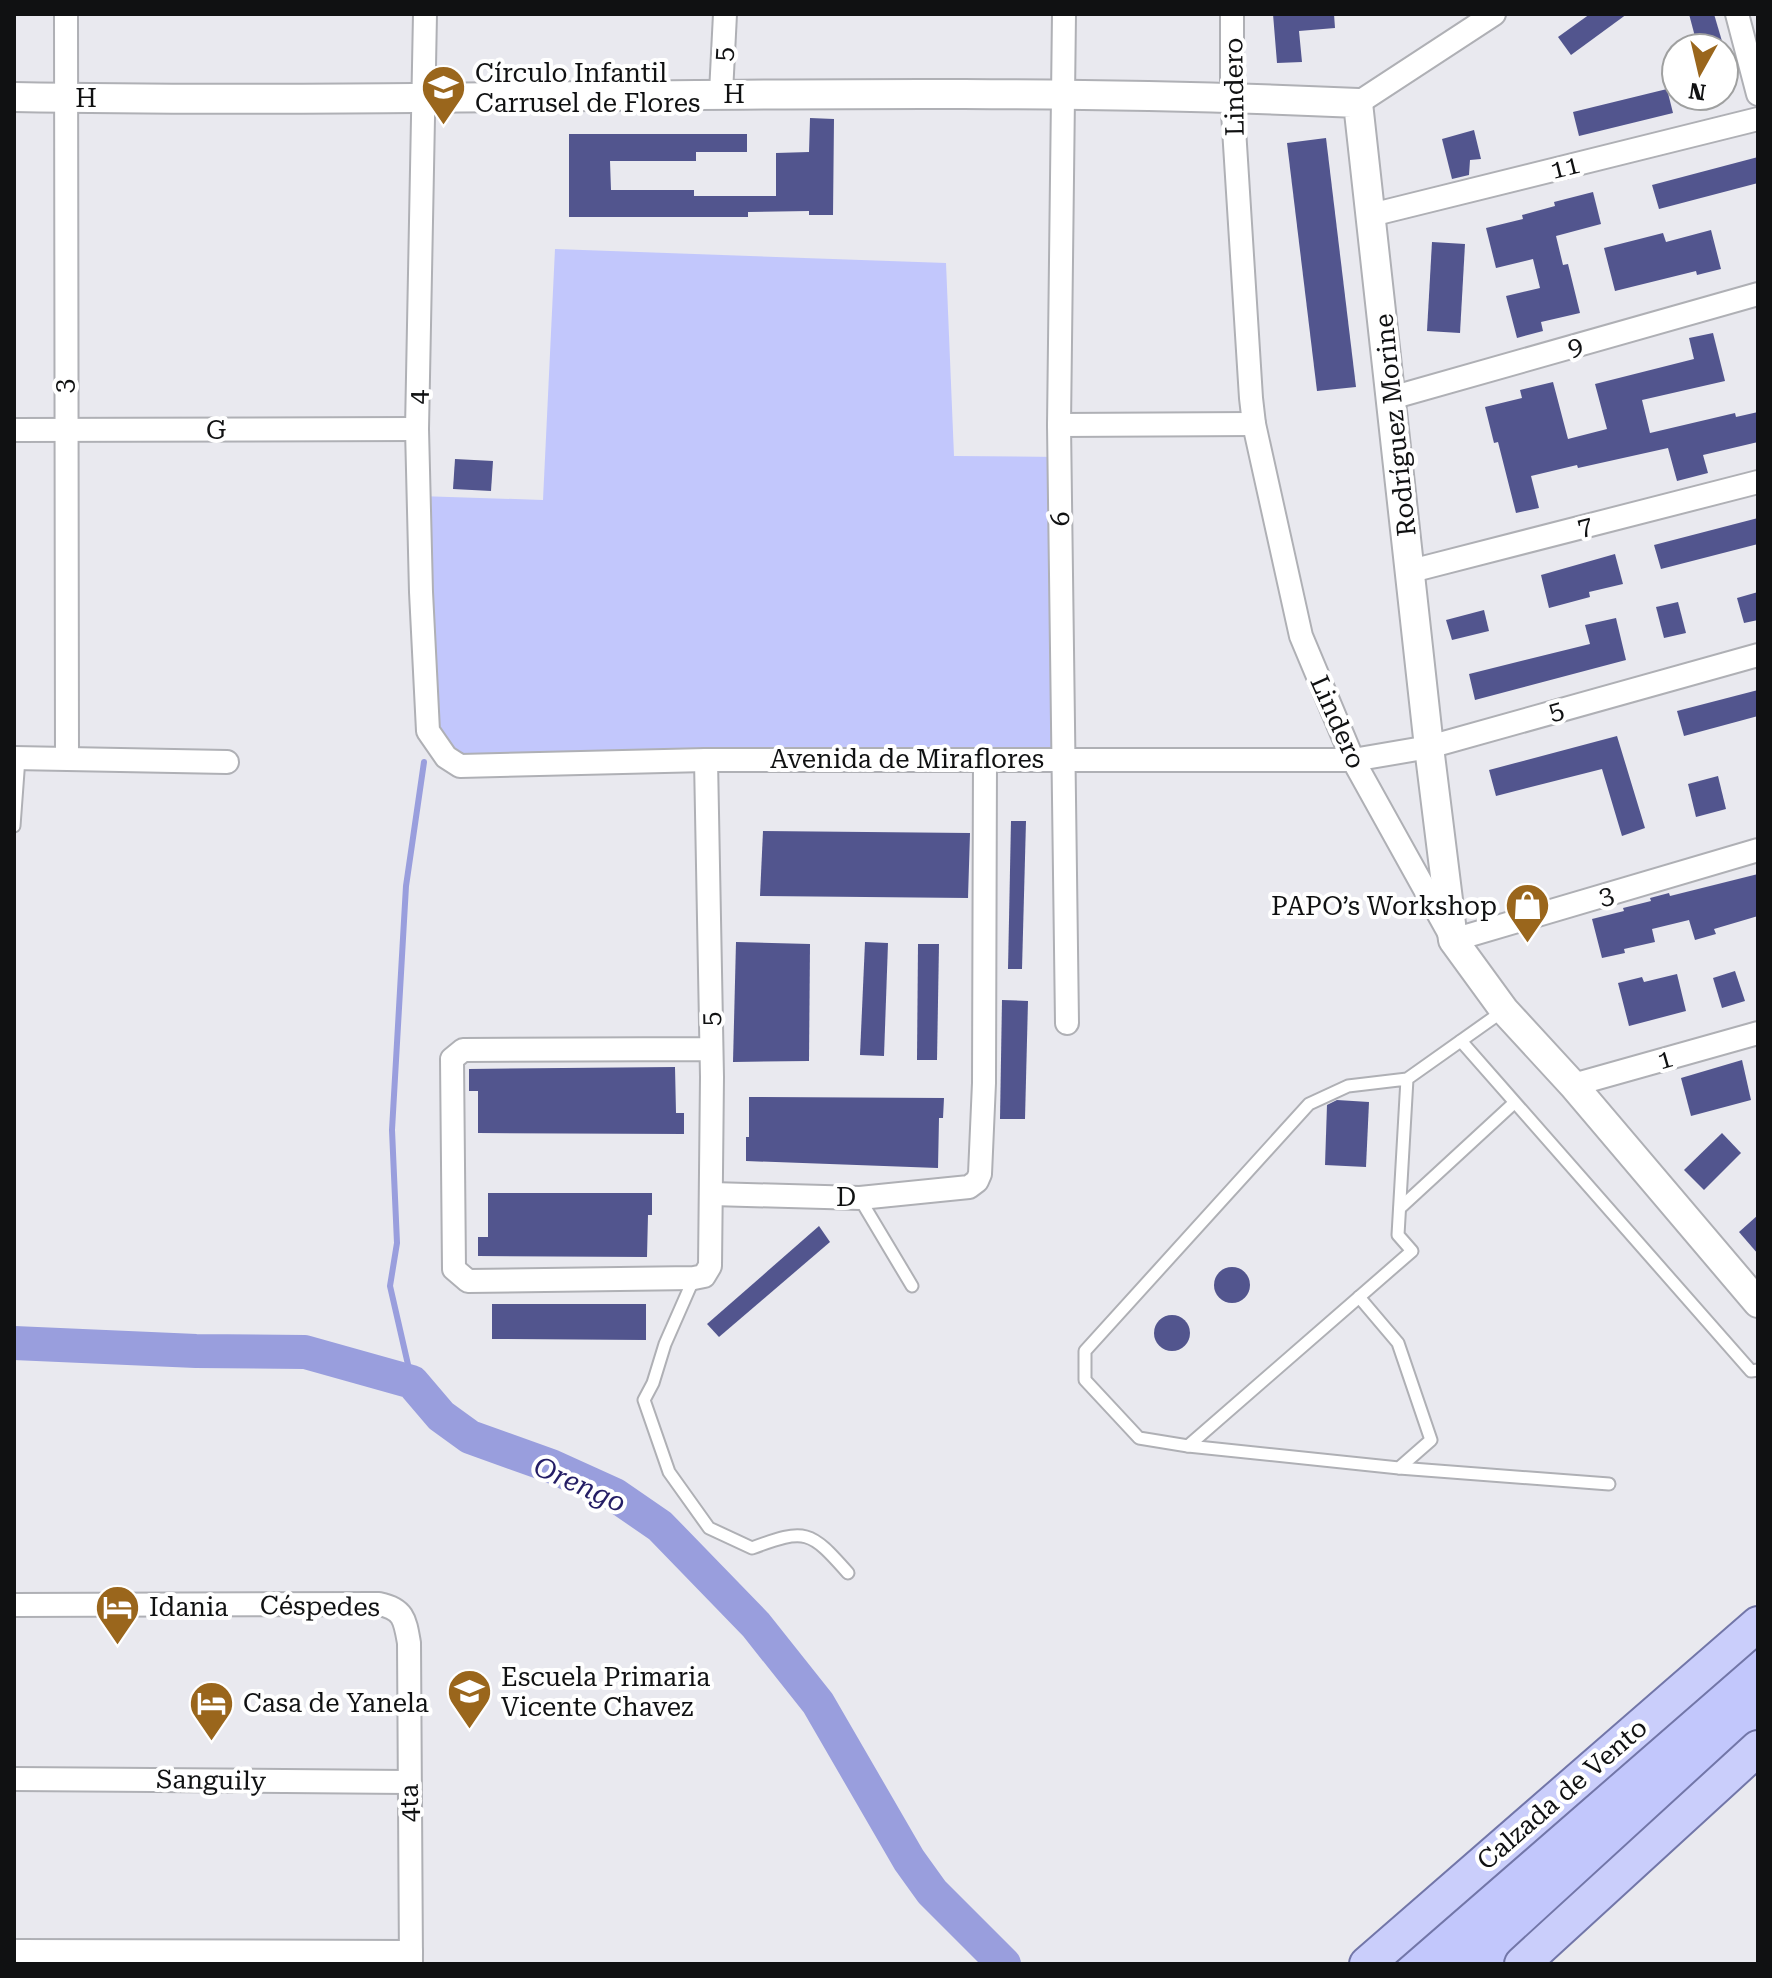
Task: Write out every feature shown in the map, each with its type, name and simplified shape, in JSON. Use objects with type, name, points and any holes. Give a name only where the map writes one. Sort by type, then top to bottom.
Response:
[{"type":"main road","name":"Calzada de Vento","points":[[1367,1964],[1758,1624]]},
{"type":"main road","points":[[1522,1964],[1758,1748]]},
{"type":"street","name":"3","points":[[66,14],[67,758]]},
{"type":"street","name":"4","points":[[425,14],[417,429],[428,731],[446,757],[460,766]]},
{"type":"street","name":"5","points":[[721,93],[725,14]]},
{"type":"street","name":"6","points":[[1064,14],[1059,425],[1067,1023]]},
{"type":"street","name":"Lindero","points":[[1232,14],[1232,97],[1254,424],[1301,636],[1353,760],[1453,940],[1504,1010],[1573,1085],[1758,1303]]},
{"type":"street","points":[[1358,103],[1494,14]]},
{"type":"street","points":[[1737,14],[1758,94]]},
{"type":"street","name":"H","points":[[14,97],[424,99],[721,93],[1232,97],[1358,103]]},
{"type":"street","name":"Rodríguez Morine","points":[[1358,103],[1453,940]]},
{"type":"street","name":"11","points":[[1371,215],[1758,119]]},
{"type":"street","name":"9","points":[[1391,398],[1758,294]]},
{"type":"street","points":[[1059,425],[1254,424]]},
{"type":"street","name":"G","points":[[14,430],[417,429]]},
{"type":"street","name":"7","points":[[1411,571],[1758,482]]},
{"type":"street","name":"5","points":[[1353,760],[1429,747],[1758,655]]},
{"type":"street","points":[[16,758],[227,762]]},
{"type":"street","name":"D","points":[[712,1194],[860,1198],[969,1187],[977,1181],[980,1174],[984,1083],[985,759]]},
{"type":"street","name":"5","points":[[699,1277],[710,1266],[712,1194],[706,760]]},
{"type":"street","name":"Avenida de Miraflores","points":[[460,766],[706,760],[1353,760]]},
{"type":"street","name":"3","points":[[1453,940],[1758,850]]},
{"type":"street","name":"1","points":[[1573,1085],[1758,1033]]},
{"type":"street","points":[[699,1277],[468,1281],[460,1276],[454,1269],[452,1059],[463,1050],[710,1049]]},
{"type":"street","name":"Céspedes","points":[[14,1605],[379,1604],[400,1613],[409,1643]]},
{"type":"street","name":"4ta","points":[[409,1643],[411,1958]]},
{"type":"street","name":"Sanguily","points":[[14,1779],[408,1782]]},
{"type":"street","points":[[14,1951],[411,1958]]},
{"type":"lane","points":[[14,826],[16,758]]},
{"type":"lane","points":[[1504,1010],[1407,1079],[1348,1086],[1309,1104],[1085,1351],[1085,1380],[1139,1438],[1399,1468],[1609,1484]]},
{"type":"lane","points":[[1461,1041],[1751,1371],[1758,1370]]},
{"type":"lane","points":[[1188,1446],[1412,1251],[1398,1235],[1407,1079]]},
{"type":"lane","points":[[1400,1208],[1514,1103]]},
{"type":"lane","points":[[860,1198],[912,1286]]},
{"type":"lane","points":[[699,1277],[665,1344],[653,1383],[644,1400],[669,1472],[709,1528],[752,1548],[788,1534],[819,1540],[848,1573]]},
{"type":"lane","points":[[1359,1297],[1398,1343],[1431,1440],[1399,1468]]},
{"type":"shaded area","points":[[555,249],[946,263],[954,456],[1059,457],[1062,759],[460,766],[428,731],[419,496],[543,500]]},
{"type":"shaded area","points":[[1758,1624],[1758,1748],[1522,1964],[1367,1964]]},
{"type":"building","points":[[1273,14],[1334,14],[1335,28],[1299,31],[1302,62],[1277,63]]},
{"type":"building","points":[[1590,14],[1627,14],[1571,55],[1558,37]]},
{"type":"building","points":[[1689,14],[1714,14],[1719,32],[1694,32]]},
{"type":"building","points":[[1660,91],[1660,112],[1673,113],[1579,136],[1573,112]]},
{"type":"building","points":[[810,118],[834,119],[833,215],[809,215],[809,211],[748,212],[748,217],[569,217],[569,134],[747,134],[747,152],[696,152],[696,161],[610,161],[611,190],[694,190],[694,196],[776,196],[776,153],[809,152]]},
{"type":"building","points":[[1474,130],[1481,159],[1470,160],[1469,175],[1452,179],[1442,139]]},
{"type":"building","points":[[1326,138],[1356,387],[1317,391],[1287,143]]},
{"type":"building","points":[[1758,157],[1758,183],[1659,209],[1652,185]]},
{"type":"building","points":[[1593,192],[1601,224],[1556,236],[1563,265],[1568,264],[1580,313],[1541,322],[1543,331],[1517,338],[1506,296],[1540,288],[1533,259],[1496,268],[1486,228],[1523,219],[1522,215],[1555,206],[1554,202]]},
{"type":"building","points":[[1711,230],[1721,269],[1697,275],[1696,271],[1615,291],[1604,248],[1663,233],[1666,242]]},
{"type":"building","points":[[1432,242],[1465,244],[1460,333],[1427,331]]},
{"type":"building","points":[[1713,333],[1725,381],[1642,400],[1650,433],[1735,413],[1736,417],[1758,412],[1758,442],[1703,455],[1708,473],[1677,481],[1668,448],[1531,476],[1539,508],[1516,513],[1498,442],[1494,443],[1485,407],[1522,398],[1520,390],[1553,382],[1568,439],[1607,429],[1595,384],[1694,359],[1689,338]]},
{"type":"building","points":[[455,459],[493,461],[491,491],[453,489]]},
{"type":"building","points":[[1758,518],[1758,544],[1661,569],[1654,545]]},
{"type":"building","points":[[1615,554],[1623,584],[1589,592],[1590,597],[1549,608],[1541,575]]},
{"type":"building","points":[[1758,592],[1758,620],[1744,623],[1737,598]]},
{"type":"building","points":[[1678,602],[1686,633],[1664,638],[1656,607]]},
{"type":"building","points":[[1484,610],[1489,631],[1452,640],[1446,620]]},
{"type":"building","points":[[1616,618],[1626,660],[1475,700],[1469,674],[1590,644],[1585,625]]},
{"type":"building","points":[[1758,690],[1758,716],[1684,736],[1677,711]]},
{"type":"building","points":[[1617,736],[1645,828],[1622,836],[1602,769],[1496,796],[1489,770]]},
{"type":"building","points":[[1718,776],[1726,809],[1696,817],[1688,784]]},
{"type":"building","points":[[1011,821],[1026,821],[1022,969],[1008,969]]},
{"type":"building","points":[[763,831],[970,833],[968,898],[760,896]]},
{"type":"building","points":[[1758,874],[1758,916],[1714,929],[1716,934],[1695,940],[1689,920],[1652,929],[1655,942],[1602,958],[1592,919],[1624,911],[1623,908],[1651,901],[1650,898]]},
{"type":"building","points":[[736,942],[810,944],[809,1061],[733,1062]]},
{"type":"building","points":[[865,942],[888,943],[884,1056],[860,1055]]},
{"type":"building","points":[[918,944],[939,944],[937,1060],[917,1060]]},
{"type":"building","points":[[1735,971],[1745,1001],[1722,1008],[1713,978]]},
{"type":"building","points":[[1677,974],[1686,1011],[1629,1026],[1618,983],[1642,977],[1644,982]]},
{"type":"building","points":[[1002,1000],[1028,1001],[1025,1119],[1000,1119]]},
{"type":"building","points":[[1742,1060],[1751,1100],[1691,1116],[1681,1078]]},
{"type":"building","points":[[675,1067],[676,1113],[684,1113],[684,1134],[478,1133],[478,1091],[469,1091],[469,1069]]},
{"type":"building","points":[[749,1097],[944,1098],[943,1118],[939,1118],[938,1168],[746,1161]]},
{"type":"building","points":[[1337,1100],[1369,1102],[1366,1167],[1325,1165],[1327,1105]]},
{"type":"building","points":[[1722,1133],[1741,1153],[1704,1190],[1684,1170]]},
{"type":"building","points":[[488,1193],[652,1193],[647,1257],[478,1256],[478,1237],[488,1237]]},
{"type":"building","points":[[1758,1215],[1758,1254],[1739,1232]]},
{"type":"building","points":[[819,1226],[830,1242],[719,1337],[707,1324]]},
{"type":"building","points":[[1232,1267],[1245,1272],[1250,1285],[1245,1298],[1232,1303],[1219,1298],[1214,1285],[1219,1272]]},
{"type":"building","points":[[492,1304],[646,1304],[646,1340],[492,1339]]},
{"type":"building","points":[[1172,1315],[1185,1320],[1190,1333],[1185,1346],[1172,1351],[1159,1346],[1154,1333],[1159,1320]]},
{"type":"waterway","points":[[412,1382],[390,1286],[397,1243],[392,1130],[406,886],[424,762]]},
{"type":"waterway","name":"Orengo","points":[[14,1343],[305,1352],[412,1382],[441,1416],[470,1437],[551,1466],[615,1495],[660,1526],[756,1625],[818,1703],[909,1860],[932,1892],[1004,1964]]},
{"type":"place","name":"Círculo Infantil Carrusel de Flores","points":[[444,127]]},
{"type":"place","name":"PAPO’s Workshop","points":[[1528,945]]},
{"type":"place","name":"Idania","points":[[118,1646]]},
{"type":"place","name":"Escuela Primaria Vicente Chavez","points":[[470,1731]]},
{"type":"place","name":"Casa de Yanela","points":[[212,1742]]}]
